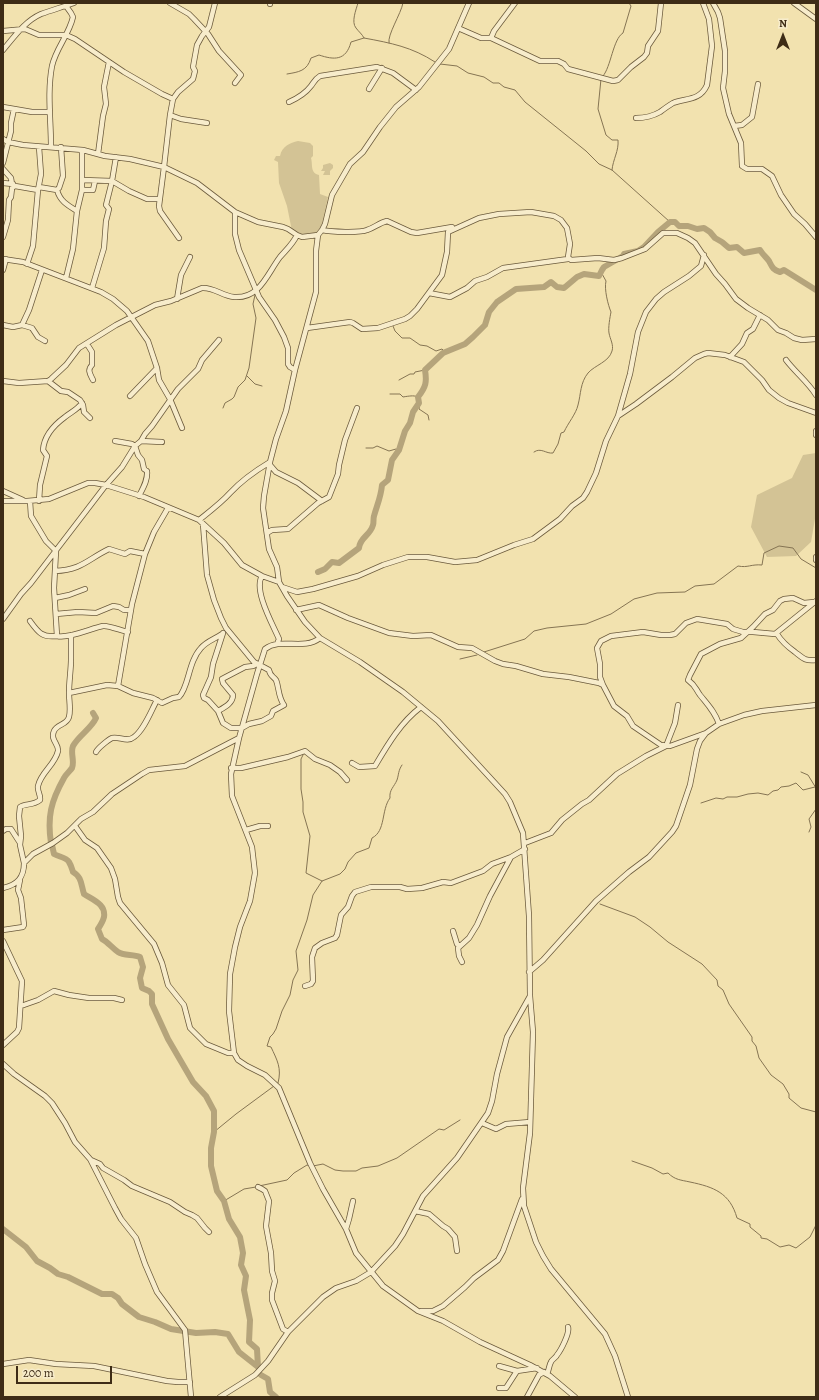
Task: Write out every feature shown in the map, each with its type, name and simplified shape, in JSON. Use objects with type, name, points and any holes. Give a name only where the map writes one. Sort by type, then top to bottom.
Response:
[{"type":"street","points":[[3,50],[20,29],[37,16],[74,3]]},
{"type":"street","points":[[170,3],[189,14],[206,32],[219,51],[241,75],[235,83]]},
{"type":"street","points":[[179,238],[160,211],[159,206],[170,115],[173,99],[178,92],[193,79],[196,71],[193,66],[197,45],[209,27],[215,3]]},
{"type":"street","points":[[418,1311],[433,1311],[443,1306],[474,1278],[498,1260],[503,1251],[523,1198],[530,1122],[533,1032],[530,996],[529,916],[525,843],[520,824],[505,794],[445,728],[421,706],[360,662],[320,638],[311,630],[296,610],[280,584],[277,567],[269,549],[263,502],[276,439],[286,411],[295,370],[316,292],[316,251],[318,235],[322,230],[332,195],[350,164],[366,147],[396,107],[416,90],[449,49],[469,3]]},
{"type":"street","points":[[491,38],[494,31],[515,3]]},
{"type":"street","points":[[458,28],[480,38],[491,38],[540,61],[558,61],[564,64],[568,69],[613,81],[618,80],[647,53],[648,46],[658,31],[661,3]]},
{"type":"street","points":[[636,118],[644,118],[658,113],[674,103],[696,97],[705,90],[712,46],[709,19],[703,3]]},
{"type":"street","points":[[713,3],[718,12],[722,26],[725,51],[723,88],[729,114],[741,143],[742,166],[747,169],[762,169],[772,176],[776,186],[794,214],[816,237]]},
{"type":"street","points":[[794,3],[816,19]]},
{"type":"street","points":[[51,147],[49,89],[52,66],[58,48],[66,35],[73,17],[64,6]]},
{"type":"street","points":[[3,31],[25,29],[39,35],[66,35],[75,39],[109,62],[162,94],[173,99]]},
{"type":"street","points":[[98,154],[102,116],[106,104],[104,87],[109,62]]},
{"type":"street","points":[[289,102],[301,96],[311,87],[316,78],[320,76],[373,67],[382,68],[393,73],[416,90]]},
{"type":"street","points":[[369,89],[382,68]]},
{"type":"street","points":[[734,126],[742,125],[752,117],[755,93],[758,84]]},
{"type":"street","points":[[3,107],[41,113],[50,112]]},
{"type":"street","points":[[3,163],[11,131],[14,109]]},
{"type":"street","points":[[170,115],[207,122]]},
{"type":"street","points":[[3,139],[8,142],[39,147],[61,147],[82,150],[135,160],[164,168],[197,183],[235,212],[258,222],[288,229],[297,235],[309,237],[318,235]]},
{"type":"street","points":[[28,264],[33,246],[38,188],[41,174],[39,147]]},
{"type":"street","points":[[61,147],[63,176],[61,184],[57,190],[59,197],[65,204],[77,211]]},
{"type":"street","points":[[66,278],[82,190],[82,150]]},
{"type":"street","points":[[92,288],[104,248],[107,216],[109,211],[106,205],[116,157]]},
{"type":"street","points":[[3,170],[11,178],[14,185],[9,200],[8,220],[3,237]]},
{"type":"street","points":[[82,180],[112,181],[147,199],[160,199]]},
{"type":"street","points":[[82,190],[93,190],[95,181]]},
{"type":"street","points":[[3,183],[57,190]]},
{"type":"street","points":[[235,212],[235,234],[237,243],[256,290],[276,320],[288,348],[288,364],[295,370]]},
{"type":"street","points":[[307,328],[350,322],[362,329],[385,327],[410,316],[417,309],[442,275],[447,252],[448,232],[479,218],[510,213],[531,212],[554,216],[561,220],[567,228],[570,244],[568,259]]},
{"type":"street","points":[[322,230],[332,232],[367,230],[387,221],[417,233],[461,225]]},
{"type":"street","points":[[429,293],[450,297],[475,281],[487,277],[504,268],[568,259],[598,258],[614,260],[641,252],[663,233],[669,232],[677,233],[695,243],[716,274],[736,299],[768,320],[778,330],[794,338],[802,340],[816,339]]},
{"type":"street","points":[[3,381],[20,383],[48,381],[66,365],[79,348],[132,317],[155,306],[206,288],[233,297],[254,292],[266,280],[275,264],[297,235]]},
{"type":"street","points":[[3,501],[39,501],[54,498],[88,483],[106,485],[139,496],[199,520],[224,543],[242,565],[297,592],[358,576],[383,565],[408,558],[427,558],[455,562],[477,560],[533,539],[564,516],[586,492],[596,473],[607,438],[618,416],[630,374],[638,332],[646,312],[656,299],[664,292],[689,276],[701,266],[704,255]]},
{"type":"street","points":[[177,299],[181,275],[190,257]]},
{"type":"street","points":[[3,270],[5,259],[28,264],[92,288],[113,299],[132,317],[148,341],[157,368],[159,380],[170,399],[182,428]]},
{"type":"street","points":[[22,325],[29,310],[42,270]]},
{"type":"street","points":[[730,357],[742,344],[747,333],[753,329],[760,315]]},
{"type":"street","points":[[3,325],[22,325],[32,328],[38,337],[45,341]]},
{"type":"street","points":[[3,619],[20,594],[31,583],[106,485],[122,467],[135,446],[141,441],[170,399],[198,369],[202,360],[218,340]]},
{"type":"street","points":[[87,344],[92,352],[92,365],[89,368],[92,380]]},
{"type":"street","points":[[618,416],[672,377],[695,358],[708,353],[730,357],[744,362],[762,380],[769,390],[779,398],[788,403],[816,413]]},
{"type":"street","points":[[786,360],[794,371],[816,394]]},
{"type":"street","points":[[130,396],[157,368]]},
{"type":"street","points":[[48,381],[61,391],[68,392],[82,403],[84,412],[90,418]]},
{"type":"street","points":[[39,501],[41,481],[47,456],[43,450],[45,439],[52,428],[59,421],[76,410],[82,403]]},
{"type":"street","points":[[267,533],[272,530],[288,529],[322,500],[329,497],[338,474],[338,465],[345,440],[357,408]]},
{"type":"street","points":[[115,441],[132,444],[135,446],[142,460],[144,469],[148,473],[145,485],[139,496]]},
{"type":"street","points":[[141,441],[162,442]]},
{"type":"street","points":[[270,464],[276,472],[298,483],[322,500]]},
{"type":"street","points":[[199,520],[230,494],[243,480],[256,470],[270,464]]},
{"type":"street","points":[[3,491],[29,501]]},
{"type":"street","points":[[29,501],[31,516],[46,541],[56,551],[55,598],[57,636]]},
{"type":"street","points":[[118,686],[131,610],[145,554],[154,532],[168,508]]},
{"type":"street","points":[[203,524],[209,584],[218,612],[226,628],[258,665],[269,670],[270,675],[276,681],[278,693],[284,704],[273,711],[271,716],[242,728],[231,728],[223,724],[218,711],[208,700],[204,698],[203,695],[211,677],[215,656],[226,628]]},
{"type":"street","points":[[55,571],[64,571],[77,567],[109,549],[125,554],[130,551],[145,554]]},
{"type":"street","points":[[262,576],[259,584],[260,589],[267,612],[279,639],[277,644]]},
{"type":"street","points":[[55,598],[85,589]]},
{"type":"street","points":[[719,724],[710,706],[698,693],[695,685],[688,680],[701,654],[720,644],[741,638],[765,614],[773,610],[780,601],[784,599],[793,598],[804,603],[815,602]]},
{"type":"street","points":[[666,746],[661,745],[633,726],[627,716],[614,706],[600,677],[600,664],[597,648],[601,641],[607,637],[643,632],[670,635],[674,634],[686,622],[697,619],[727,624],[743,632],[773,635],[777,634],[815,602]]},
{"type":"street","points":[[296,610],[318,605],[389,633],[414,636],[431,635],[458,647],[472,648],[503,664],[516,666],[543,674],[576,678],[603,685]]},
{"type":"street","points":[[56,614],[78,612],[96,613],[113,606],[119,606],[124,610],[131,610]]},
{"type":"street","points":[[30,621],[39,633],[47,636],[60,637],[106,626],[128,632]]},
{"type":"street","points":[[69,693],[104,685],[118,686],[162,703],[181,695],[196,654],[208,642],[223,633]]},
{"type":"street","points":[[777,634],[782,642],[800,657],[809,661],[816,660]]},
{"type":"street","points":[[3,930],[23,927],[24,925],[22,898],[18,890],[20,879],[24,871],[20,843],[20,807],[22,805],[31,805],[40,800],[38,784],[48,767],[52,765],[58,752],[58,748],[53,740],[54,732],[69,718],[69,693],[72,658],[70,641],[71,635]]},
{"type":"street","points":[[320,638],[308,644],[277,644],[266,649],[258,665],[231,768],[232,796],[246,830],[253,855],[254,877],[250,902],[240,927],[230,974],[229,1011],[234,1053],[238,1060],[265,1076],[279,1088],[317,1178],[346,1229],[356,1253],[383,1286],[418,1311],[443,1321],[480,1342],[538,1368],[575,1397]]},
{"type":"street","points":[[218,711],[228,705],[233,699],[233,695],[223,683],[222,679],[245,667],[258,665]]},
{"type":"street","points":[[96,752],[99,747],[112,738],[126,740],[135,736],[150,716],[157,700]]},
{"type":"street","points":[[666,746],[675,723],[678,705]]},
{"type":"street","points":[[525,843],[551,833],[562,820],[589,800],[617,774],[646,756],[666,746],[670,746],[706,733],[719,724],[732,719],[762,711],[816,705]]},
{"type":"street","points":[[352,763],[359,767],[375,766],[382,753],[403,723],[421,706]]},
{"type":"street","points":[[530,972],[543,960],[596,901],[620,879],[649,857],[672,832],[690,785],[697,749],[700,741],[706,733]]},
{"type":"street","points":[[24,863],[33,854],[53,843],[93,812],[112,794],[146,772],[184,766],[239,738]]},
{"type":"street","points":[[231,768],[241,768],[288,757],[304,751],[315,759],[330,765],[340,772],[347,780]]},
{"type":"street","points":[[75,826],[85,840],[97,848],[111,868],[120,903],[154,944],[162,963],[168,985],[184,1005],[190,1028],[206,1044],[228,1053],[234,1053]]},
{"type":"street","points":[[246,830],[260,826],[268,826]]},
{"type":"street","points":[[3,831],[6,829],[11,829],[20,843]]},
{"type":"street","points":[[305,986],[311,984],[313,981],[312,957],[315,948],[322,943],[335,938],[341,915],[348,907],[355,892],[371,887],[400,887],[407,889],[422,888],[444,882],[451,883],[483,871],[492,864],[511,857],[525,849]]},
{"type":"street","points":[[462,962],[458,952],[460,946],[469,938],[482,917],[490,896],[511,857]]},
{"type":"street","points":[[3,888],[14,885],[20,879]]},
{"type":"street","points":[[453,932],[457,944],[460,946]]},
{"type":"street","points":[[3,941],[14,966],[22,978],[19,1028],[3,1045]]},
{"type":"street","points":[[21,1006],[38,1000],[54,991],[89,998],[114,998],[122,1000]]},
{"type":"street","points":[[220,1397],[255,1375],[268,1361],[288,1332],[331,1291],[356,1281],[370,1272],[395,1246],[426,1193],[450,1168],[482,1124],[488,1113],[492,1101],[496,1074],[507,1038],[530,996]]},
{"type":"street","points":[[3,1064],[52,1103],[75,1142],[90,1159],[121,1219],[136,1238],[157,1292],[185,1330],[191,1397]]},
{"type":"street","points":[[482,1124],[496,1129],[506,1124],[530,1122]]},
{"type":"street","points":[[90,1159],[100,1164],[103,1168],[132,1186],[170,1202],[197,1218],[209,1232]]},
{"type":"street","points":[[258,1188],[264,1191],[269,1201],[266,1226],[271,1253],[272,1271],[275,1281],[272,1293],[273,1304],[283,1329],[288,1332]]},
{"type":"street","points":[[523,1198],[530,1224],[543,1256],[551,1269],[605,1334],[615,1356],[628,1397]]},
{"type":"street","points":[[346,1229],[353,1201]]},
{"type":"street","points":[[415,1211],[429,1214],[448,1229],[455,1237],[457,1251]]},
{"type":"street","points":[[546,1373],[551,1361],[557,1357],[562,1348],[568,1334],[568,1327]]},
{"type":"street","points":[[3,1364],[28,1360],[94,1366],[131,1374],[161,1378],[167,1381],[190,1382]]},
{"type":"street","points":[[499,1366],[517,1371],[538,1368]]},
{"type":"street","points":[[499,1388],[506,1388],[517,1371]]},
{"type":"street","points":[[527,1397],[539,1375],[546,1373]]},
{"type":"shaded area","points":[[298,141],[310,143],[313,146],[313,156],[311,158],[312,168],[316,174],[319,175],[320,194],[328,197],[321,228],[318,234],[305,235],[292,231],[287,206],[279,183],[278,162],[274,160],[276,156],[280,156],[287,146]]},
{"type":"shaded area","points":[[330,163],[333,165],[333,168],[330,171],[330,175],[323,175],[325,171],[321,171],[323,165]]},
{"type":"shaded area","points":[[816,453],[816,513],[811,542],[796,556],[767,557],[751,527],[757,495],[792,478],[803,455]]},
{"type":"waterway","points":[[358,3],[354,16],[354,23],[364,38],[410,49],[435,62]]},
{"type":"waterway","points":[[389,43],[390,35],[403,3]]},
{"type":"waterway","points":[[603,76],[606,72],[614,47],[623,33],[631,6],[629,3]]},
{"type":"waterway","points":[[287,74],[302,70],[307,66],[311,58],[319,55],[330,58],[339,58],[346,53],[351,42],[364,38]]},
{"type":"waterway","points":[[440,64],[457,66],[468,73],[484,77],[493,83],[499,83],[504,87],[515,90],[525,102],[586,151],[599,164],[612,170],[670,222]]},
{"type":"waterway","points":[[601,79],[598,109],[606,135],[612,140],[618,140],[618,148],[612,170]]},
{"type":"waterway","points":[[318,572],[325,569],[332,562],[339,563],[359,548],[361,541],[372,529],[382,485],[388,480],[392,460],[399,450],[413,412],[419,403],[418,397],[425,384],[425,370],[443,353],[465,344],[473,337],[485,325],[489,312],[497,302],[516,289],[544,287],[551,282],[557,287],[564,288],[577,277],[584,274],[599,276],[604,267],[624,254],[638,251],[670,222],[675,222],[679,226],[688,226],[697,229],[704,228],[729,248],[737,247],[744,253],[760,250],[774,269],[780,272],[784,270],[816,290]]},
{"type":"waterway","points":[[534,452],[541,450],[548,453],[553,453],[558,444],[561,433],[564,432],[577,408],[585,377],[591,370],[605,361],[612,351],[612,344],[609,335],[611,312],[606,292],[606,281],[601,272]]},
{"type":"waterway","points":[[223,408],[225,403],[234,397],[238,387],[245,380],[249,368],[256,318],[253,304],[255,295]]},
{"type":"waterway","points":[[393,326],[395,331],[402,338],[410,338],[420,345],[427,346],[436,351],[442,349],[444,351],[443,353]]},
{"type":"waterway","points":[[399,380],[410,374],[414,374],[415,372],[425,370]]},
{"type":"waterway","points":[[247,376],[255,384],[262,386]]},
{"type":"waterway","points":[[390,394],[400,394],[403,397],[417,397],[420,404],[419,409],[428,415],[429,420]]},
{"type":"waterway","points":[[366,448],[373,448],[377,446],[389,451],[396,449],[399,450]]},
{"type":"waterway","points":[[484,652],[525,639],[534,631],[547,628],[586,624],[611,614],[634,599],[657,593],[685,592],[695,586],[714,584],[738,566],[744,567],[762,565],[764,553],[779,546],[793,548],[801,559],[816,568]]},
{"type":"waterway","points":[[460,659],[477,655]]},
{"type":"waterway","points":[[51,843],[50,817],[53,802],[64,778],[72,768],[73,746],[96,718],[93,713]]},
{"type":"waterway","points":[[303,755],[301,759],[301,789],[303,812],[310,836],[306,873],[322,881]]},
{"type":"waterway","points":[[278,1083],[278,1064],[271,1047],[267,1046],[270,1037],[276,1029],[282,1011],[290,995],[293,980],[298,970],[296,951],[307,920],[313,895],[322,881],[340,874],[356,853],[369,848],[372,838],[376,835],[381,825],[385,808],[390,798],[390,793],[397,780],[402,765]]},
{"type":"waterway","points":[[801,772],[808,775],[816,788]]},
{"type":"waterway","points":[[701,803],[716,798],[723,799],[748,794],[758,793],[768,795],[781,787],[796,783],[803,790],[815,787]]},
{"type":"waterway","points":[[809,832],[811,827],[809,819],[816,809]]},
{"type":"waterway","points":[[52,845],[54,854],[68,860],[73,872],[80,879],[84,894],[98,903],[103,909],[104,917],[98,929],[102,939],[120,953],[140,957],[143,967],[140,978],[142,988],[152,994],[152,1004],[168,1039],[193,1082],[206,1096],[214,1111],[211,1166],[217,1191],[224,1201],[229,1219],[240,1237],[243,1253],[241,1265],[246,1276],[244,1290],[250,1320],[249,1342],[257,1349],[258,1367]]},
{"type":"waterway","points":[[600,904],[635,917],[668,942],[702,964],[717,980],[718,986],[723,990],[729,1004],[752,1037],[752,1041],[756,1046],[759,1058],[771,1075],[783,1084],[789,1094],[789,1098],[801,1108],[816,1112]]},
{"type":"waterway","points":[[214,1132],[274,1086]]},
{"type":"waterway","points":[[313,1166],[323,1164],[335,1170],[343,1171],[356,1171],[362,1168],[378,1166],[397,1158],[439,1129],[444,1130],[460,1120]]},
{"type":"waterway","points":[[632,1161],[652,1168],[663,1174],[668,1173],[678,1179],[706,1186],[720,1192],[734,1209],[737,1218],[750,1224],[750,1227],[761,1236],[761,1238],[767,1239],[780,1247],[789,1245],[796,1248],[810,1237],[816,1225]]},
{"type":"waterway","points":[[259,1186],[287,1180],[294,1173],[307,1165],[310,1166]]},
{"type":"waterway","points":[[224,1201],[244,1189],[256,1187]]},
{"type":"waterway","points":[[3,1229],[26,1247],[37,1261],[58,1274],[68,1277],[102,1294],[112,1294],[139,1317],[171,1329],[196,1333],[215,1332],[228,1334],[239,1352],[258,1367]]},
{"type":"waterway","points":[[261,1375],[268,1379],[270,1392],[276,1397]]}]
